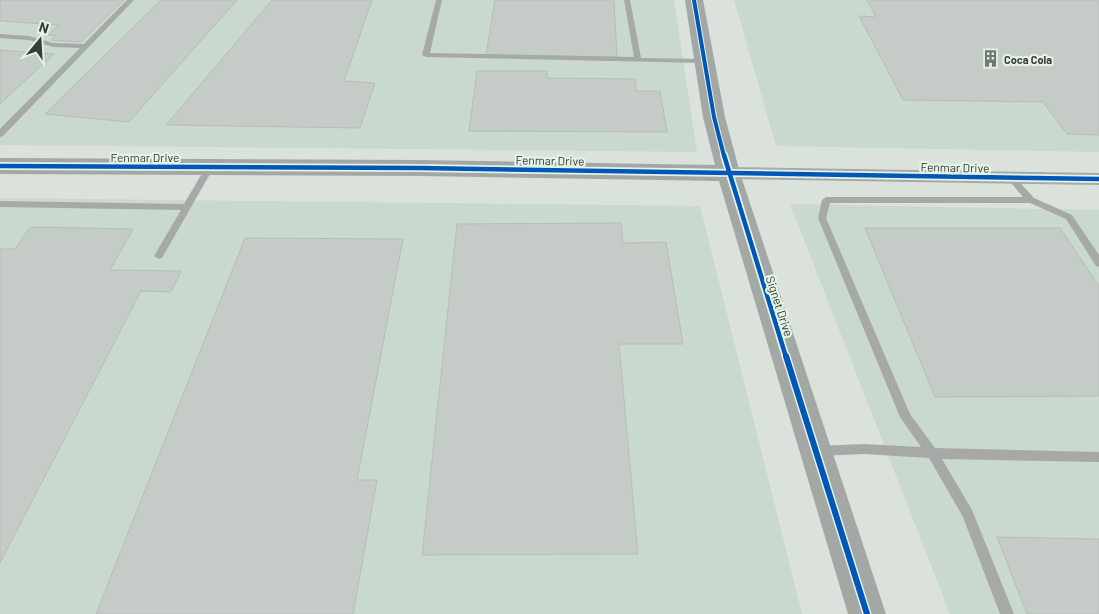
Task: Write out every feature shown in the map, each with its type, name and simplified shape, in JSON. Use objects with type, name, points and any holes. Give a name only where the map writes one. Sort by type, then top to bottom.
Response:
[{"type":"street","name":"Signet Drive","points":[[694,0],[714,117],[728,173],[867,614]]},
{"type":"street","name":"Fenmar Drive","points":[[0,166],[728,173],[1099,179]]},
{"type":"lane","points":[[0,134],[131,0]]},
{"type":"lane","points":[[439,0],[426,55],[704,61]]},
{"type":"lane","points":[[627,0],[638,60]]},
{"type":"lane","points":[[0,36],[29,38],[53,45],[86,46]]},
{"type":"lane","points":[[0,119],[14,119]]},
{"type":"lane","points":[[159,256],[210,167]]},
{"type":"lane","points":[[1011,178],[1031,200],[1069,218],[1099,263]]},
{"type":"lane","points":[[1007,614],[968,514],[932,453],[906,417],[822,218],[826,200],[1031,200]]},
{"type":"lane","points":[[0,204],[187,207]]},
{"type":"lane","points":[[816,451],[864,449],[932,453],[1099,456]]},
{"type":"shaded area","points":[[0,0],[674,0],[697,152],[0,145]]},
{"type":"shaded area","points":[[734,0],[1099,0],[1099,152],[776,146]]},
{"type":"shaded area","points":[[0,198],[700,206],[802,614],[0,614]]},
{"type":"shaded area","points":[[790,204],[1099,210],[1099,614],[950,614]]},
{"type":"building","points":[[0,0],[124,0],[81,42],[51,40],[56,36],[48,35],[59,25],[0,21]]},
{"type":"building","points":[[161,0],[237,0],[129,122],[45,114]]},
{"type":"building","points":[[272,0],[372,0],[344,81],[375,83],[360,128],[166,125]]},
{"type":"building","points":[[495,0],[614,0],[617,57],[486,55]]},
{"type":"building","name":"Coca Cola","points":[[867,0],[1099,0],[1099,135],[1067,134],[1043,102],[903,100],[859,16],[876,17]]},
{"type":"building","points":[[0,50],[54,54],[0,104]]},
{"type":"building","points":[[477,71],[547,71],[547,78],[635,79],[636,91],[660,91],[667,132],[469,131]]},
{"type":"building","points":[[621,223],[623,243],[666,242],[683,344],[619,344],[638,554],[422,555],[457,224]]},
{"type":"building","points":[[30,227],[133,229],[110,270],[181,271],[171,292],[141,291],[0,563],[0,249],[15,249]]},
{"type":"building","points":[[865,228],[1060,228],[1099,286],[1099,396],[935,397]]},
{"type":"building","points":[[245,238],[403,239],[357,480],[377,480],[353,614],[96,614]]},
{"type":"building","points":[[997,537],[1099,539],[1099,614],[1027,614]]},
{"type":"cycle path","points":[[694,0],[714,117],[728,173],[867,614]]},
{"type":"cycle path","points":[[0,166],[419,168],[1099,179]]},
{"type":"place","name":"Coca Cola","points":[[990,59]]}]
